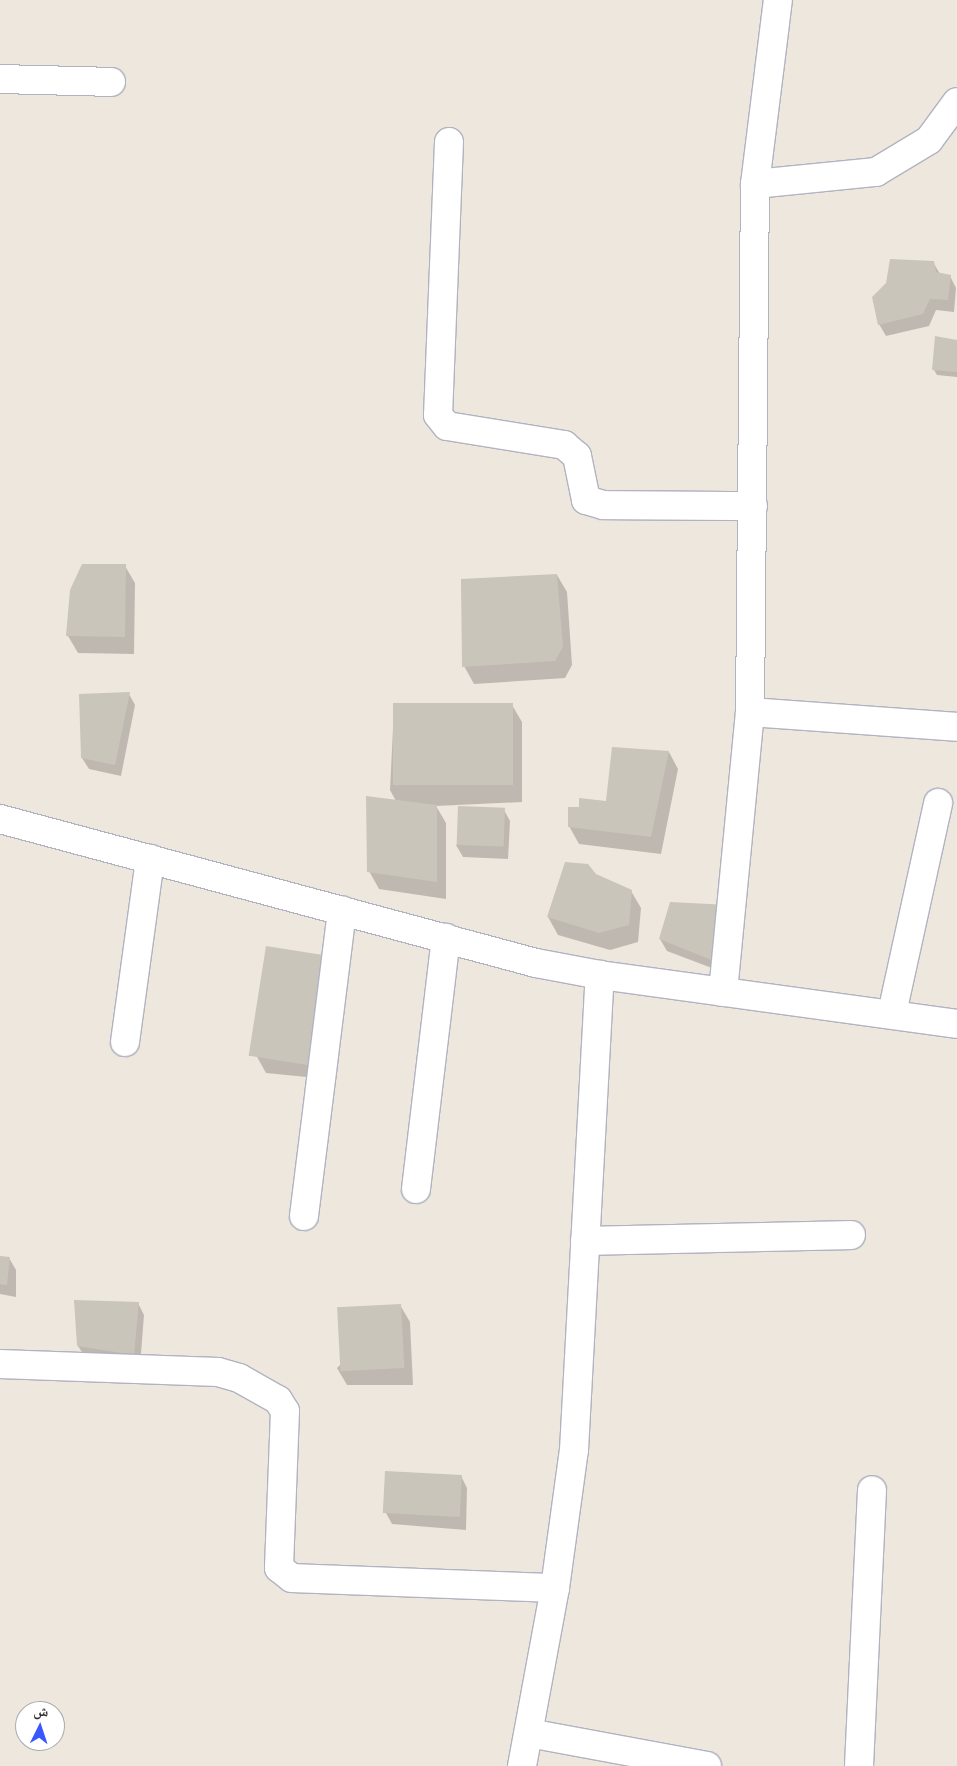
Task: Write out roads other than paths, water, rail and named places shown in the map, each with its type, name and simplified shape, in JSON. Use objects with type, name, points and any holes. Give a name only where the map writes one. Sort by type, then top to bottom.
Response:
[{"type":"street","points":[[723,992],[750,712],[754,184],[778,0]]},
{"type":"street","points":[[0,80],[111,82]]},
{"type":"street","points":[[754,184],[876,172],[929,140],[957,102]]},
{"type":"street","points":[[449,142],[438,415],[447,426],[564,445],[577,456],[586,500],[602,505],[753,506]]},
{"type":"street","points":[[750,712],[957,727]]},
{"type":"street","points":[[892,1013],[938,803]]},
{"type":"street","points":[[0,819],[536,963],[600,975],[892,1013],[957,1024]]},
{"type":"street","points":[[125,1042],[150,859]]},
{"type":"street","points":[[304,1216],[342,910]]},
{"type":"street","points":[[416,1190],[446,938]]},
{"type":"street","points":[[522,1766],[555,1588],[574,1450],[600,975]]},
{"type":"street","points":[[586,1241],[851,1234]]},
{"type":"street","points":[[0,1364],[218,1372],[239,1378],[278,1400],[285,1411],[279,1568],[292,1578],[555,1588]]},
{"type":"street","points":[[859,1766],[872,1490]]},
{"type":"street","points":[[529,1733],[707,1766]]}]
